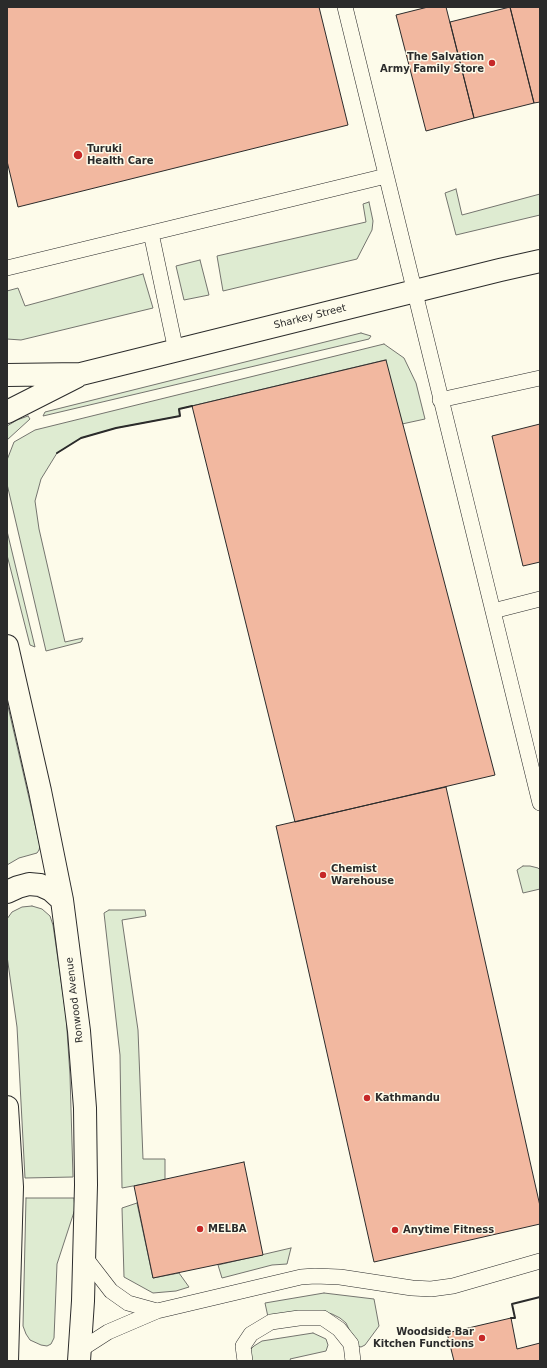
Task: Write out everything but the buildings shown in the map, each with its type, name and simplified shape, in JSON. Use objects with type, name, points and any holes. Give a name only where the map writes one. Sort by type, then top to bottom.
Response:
[{"type":"main road","name":"Sharkey Street","points":[[7,375],[81,374],[540,261]]},
{"type":"main road","name":"Sharkey Street","points":[[7,412],[81,374]]},
{"type":"main road","name":"Ronwood Avenue","points":[[7,646],[40,791],[62,900],[79,1032],[85,1108],[86,1186],[80,1356]]},
{"type":"main road","points":[[7,892],[29,884],[40,885],[51,890],[62,900]]},
{"type":"main road","points":[[7,1107],[12,1187],[7,1361]]},
{"type":"lane","points":[[345,7],[440,400],[493,611],[537,775],[540,803]]},
{"type":"lane","points":[[7,268],[386,176]]},
{"type":"lane","points":[[151,233],[176,351]]},
{"type":"lane","points":[[440,400],[540,378]]},
{"type":"lane","points":[[493,611],[540,599]]},
{"type":"lane","points":[[84,1256],[111,1291],[128,1303],[156,1311]]},
{"type":"lane","points":[[80,1356],[108,1332],[156,1311],[301,1277],[340,1277],[412,1288],[431,1289],[453,1286],[540,1261]]},
{"type":"lane","points":[[245,1361],[243,1346],[251,1334],[271,1322],[299,1318],[323,1318],[339,1329],[351,1344],[353,1361]]},
{"type":"green space","points":[[456,189],[462,215],[540,194],[540,215],[456,235],[445,193]]},
{"type":"green space","points":[[369,202],[373,221],[372,230],[357,259],[223,291],[217,256],[366,222],[363,204]]},
{"type":"green space","points":[[200,260],[209,295],[184,300],[176,266]]},
{"type":"green space","points":[[143,274],[153,308],[21,340],[7,339],[7,291],[18,288],[25,306]]},
{"type":"green space","points":[[361,333],[371,336],[369,339],[43,416],[45,412]]},
{"type":"green space","points":[[384,344],[404,358],[416,383],[425,419],[402,424],[385,360],[179,409],[180,416],[116,428],[81,438],[57,453],[41,479],[35,501],[39,529],[65,642],[83,638],[81,642],[46,651],[7,484],[7,460],[14,442],[35,430]]},
{"type":"green space","points":[[28,416],[30,419],[7,440],[7,426]]},
{"type":"green space","points":[[7,531],[35,647],[30,645],[7,555]]},
{"type":"green space","points":[[7,702],[40,846],[37,853],[19,858],[7,865]]},
{"type":"green space","points":[[523,866],[530,866],[540,870],[540,889],[523,893],[517,870]]},
{"type":"green space","points":[[32,906],[42,909],[50,916],[53,925],[66,1015],[70,1075],[73,1177],[25,1178],[17,1027],[7,956],[7,919],[12,912],[22,907]]},
{"type":"green space","points":[[109,910],[145,910],[146,916],[122,920],[138,1030],[143,1159],[165,1159],[165,1180],[122,1188],[120,1055],[104,913]]},
{"type":"green space","points":[[26,1198],[74,1198],[75,1209],[57,1264],[54,1338],[51,1344],[47,1346],[30,1340],[23,1326]]},
{"type":"green space","points":[[137,1203],[153,1278],[179,1273],[189,1287],[176,1291],[153,1293],[124,1277],[122,1208]]},
{"type":"green space","points":[[291,1248],[287,1264],[272,1265],[222,1278],[218,1265]]},
{"type":"green space","points":[[324,1293],[374,1299],[379,1326],[365,1345],[361,1347],[357,1346],[346,1323],[332,1314],[325,1312],[268,1317],[265,1303]]},
{"type":"green space","points":[[313,1333],[326,1339],[328,1345],[326,1351],[290,1359],[291,1361],[252,1361],[250,1350],[262,1341]]},
{"type":"wall","points":[[57,453],[81,438],[116,428],[180,416],[179,409],[192,406]]},
{"type":"wall","points":[[511,1318],[515,1318],[512,1304],[540,1297]]},
{"type":"place","name":"The Salvation Army Family Store","points":[[492,63]]},
{"type":"place","name":"Turuki Health Care","points":[[78,155]]},
{"type":"place","name":"Chemist Warehouse","points":[[323,875]]},
{"type":"place","name":"Kathmandu","points":[[367,1098]]},
{"type":"place","name":"MELBA","points":[[200,1229]]},
{"type":"place","name":"Anytime Fitness","points":[[395,1230]]},
{"type":"place","name":"Woodside Bar Kitchen Functions","points":[[482,1338]]}]
